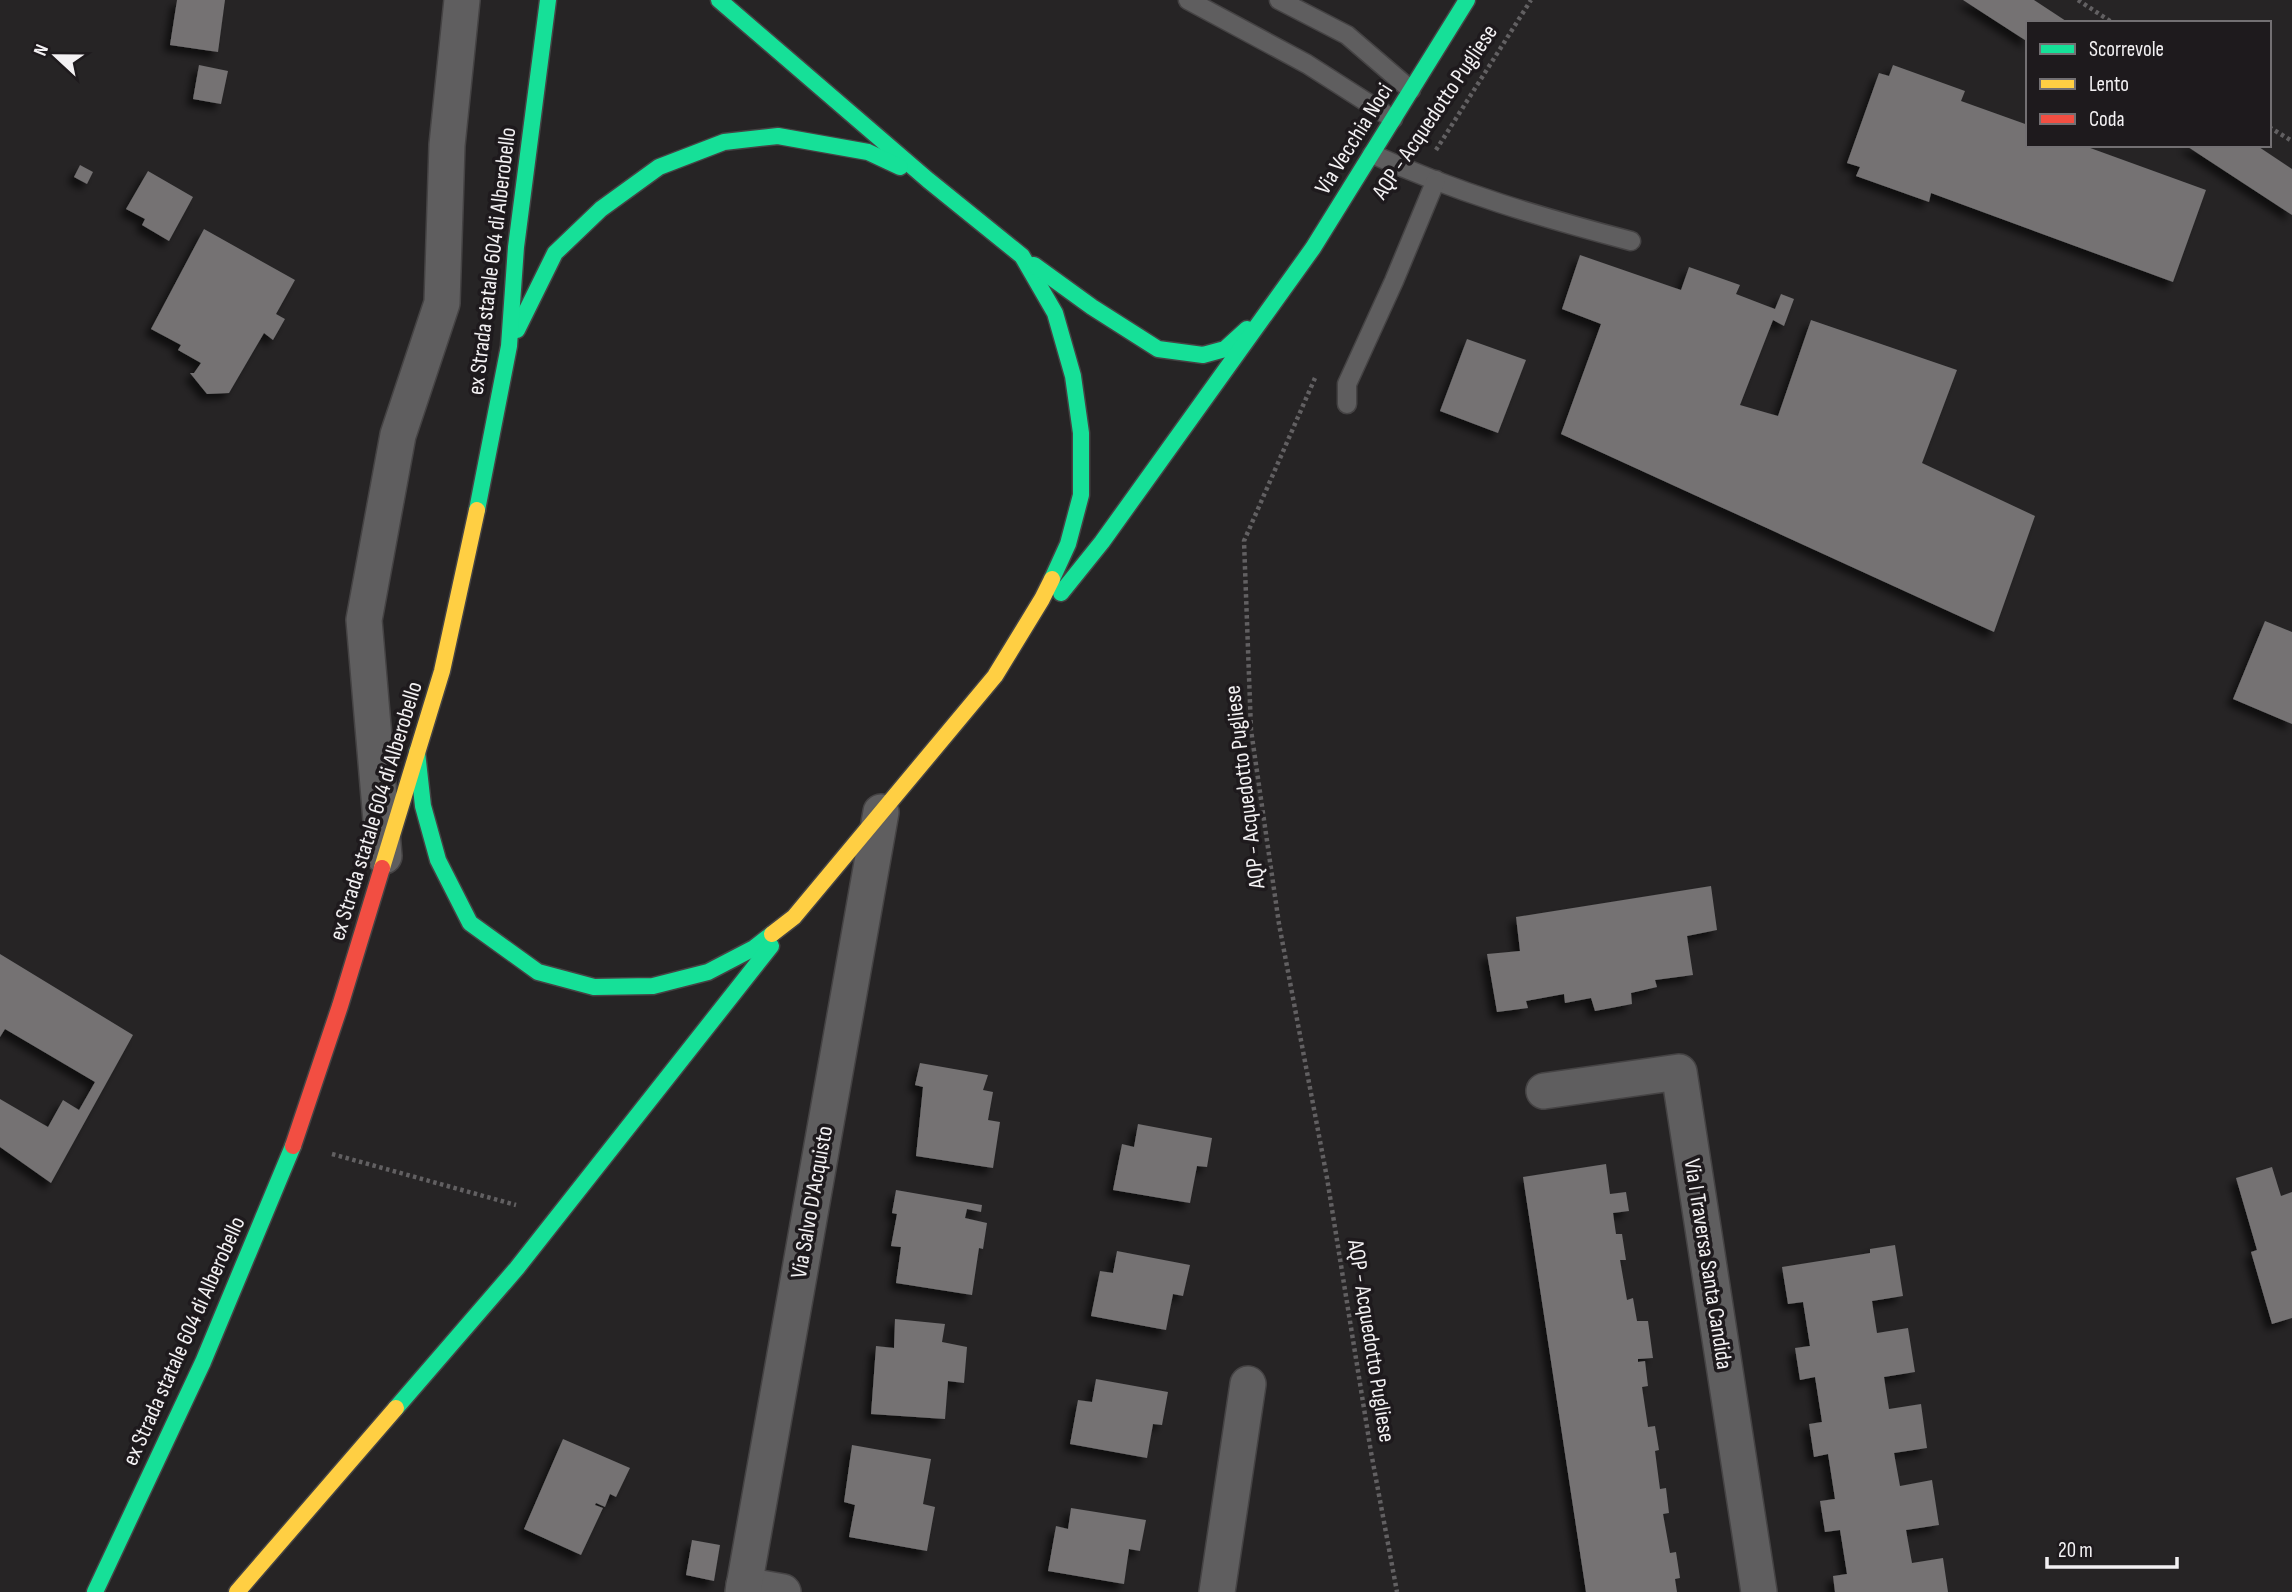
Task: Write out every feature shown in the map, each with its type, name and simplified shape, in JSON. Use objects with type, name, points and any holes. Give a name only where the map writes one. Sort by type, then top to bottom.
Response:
[{"type":"main road","name":"ex Strada statale 604 di Alberobello","points":[[95,1592],[203,1362],[294,1144],[340,1006],[442,671],[484,480],[509,346],[516,247],[548,0]]},
{"type":"main road","points":[[719,0],[928,180],[1023,256],[1092,307],[1158,349],[1203,355],[1225,349],[1276,301]]},
{"type":"main road","name":"Via Vecchia Noci","points":[[1276,301],[1313,248],[1467,0]]},
{"type":"main road","points":[[509,346],[555,253],[601,209],[659,167],[724,142],[778,136],[868,152],[928,180]]},
{"type":"main road","points":[[995,676],[1042,598],[1068,544],[1081,495],[1081,433],[1073,376],[1055,313],[1023,256]]},
{"type":"main road","points":[[237,1592],[517,1268],[794,916],[995,676],[1101,542],[1276,301]]},
{"type":"main road","points":[[417,752],[423,806],[438,860],[470,923],[538,972],[594,987],[653,986],[708,972],[754,948],[794,916]]},
{"type":"street","points":[[384,863],[364,620],[398,435],[442,303],[447,145],[462,0]]},
{"type":"street","name":"Via Salvo D'Acquisto","points":[[744,1589],[881,812]]},
{"type":"street","name":"Via I Traversa Santa Candida","points":[[1544,1091],[1679,1072],[1759,1592]]},
{"type":"street","points":[[1217,1592],[1248,1384]]},
{"type":"street","points":[[744,1589],[783,1592]]},
{"type":"lane","points":[[1188,0],[1307,64],[1393,118]]},
{"type":"lane","points":[[1279,0],[1347,35],[1411,90]]},
{"type":"lane","points":[[1372,154],[1413,173],[1547,219],[1631,241]]},
{"type":"lane","points":[[1347,404],[1347,384],[1436,180]]},
{"type":"path","name":"AQP - Acquedotto Pugliese","points":[[1413,173],[1429,160],[1531,0]]},
{"type":"path","points":[[2078,0],[2110,21]]},
{"type":"path","points":[[2271,128],[2292,141]]},
{"type":"path","name":"AQP - Acquedotto Pugliese","points":[[1316,376],[1244,541],[1251,730],[1279,924],[1327,1178],[1371,1452],[1397,1592]]},
{"type":"path","points":[[294,1144],[514,1204],[552,1224]]},
{"type":"building","points":[[177,0],[225,0],[218,52],[170,45]]},
{"type":"building","points":[[1963,0],[2034,0],[2066,21],[2026,21],[2026,41]]},
{"type":"building","points":[[199,65],[228,71],[221,104],[193,99]]},
{"type":"building","points":[[1893,65],[1965,91],[1961,101],[2026,124],[2026,147],[2088,147],[2206,190],[2173,282],[1931,193],[1929,202],[1856,176],[1860,167],[1847,163],[1879,73],[1889,76]]},
{"type":"building","points":[[2188,147],[2259,147],[2292,169],[2292,215]]},
{"type":"building","points":[[80,165],[93,172],[87,184],[74,177]]},
{"type":"building","points":[[148,171],[193,197],[169,241],[142,225],[145,219],[126,209]]},
{"type":"building","points":[[204,229],[295,280],[276,314],[285,319],[273,340],[264,333],[229,393],[207,394],[190,373],[194,373],[201,363],[178,350],[181,345],[151,329]]},
{"type":"building","points":[[1580,255],[1681,290],[1689,267],[1740,285],[1736,294],[1775,309],[1781,294],[1794,299],[1784,326],[1773,320],[1740,405],[1778,416],[1811,320],[1957,370],[1922,463],[2035,516],[1994,632],[1561,434],[1601,324],[1562,309]]},
{"type":"building","points":[[1467,339],[1526,360],[1498,433],[1440,411]]},
{"type":"building","points":[[2265,621],[2292,632],[2292,724],[2233,699]]},
{"type":"building","points":[[1711,886],[1717,930],[1687,936],[1693,975],[1655,980],[1657,987],[1631,993],[1632,1004],[1595,1011],[1591,998],[1565,1003],[1564,994],[1526,1001],[1528,1008],[1497,1012],[1487,954],[1520,951],[1516,917]]},
{"type":"building","points":[[0,954],[133,1035],[51,1183],[0,1147],[0,1099],[48,1127],[63,1100],[79,1110],[95,1082],[5,1029],[0,1037]]},
{"type":"building","points":[[920,1063],[988,1075],[983,1090],[993,1092],[988,1120],[1000,1122],[993,1168],[916,1156],[923,1087],[915,1085]]},
{"type":"building","points":[[1138,1124],[1212,1138],[1207,1167],[1197,1166],[1190,1203],[1113,1190],[1122,1144],[1134,1147]]},
{"type":"building","points":[[1606,1164],[1610,1194],[1626,1192],[1629,1211],[1613,1213],[1616,1234],[1622,1234],[1626,1260],[1620,1260],[1627,1300],[1633,1298],[1637,1321],[1648,1321],[1653,1358],[1638,1359],[1638,1362],[1645,1361],[1648,1386],[1642,1387],[1648,1427],[1655,1426],[1660,1489],[1666,1488],[1669,1513],[1663,1514],[1670,1553],[1676,1552],[1680,1578],[1675,1579],[1677,1592],[1586,1592],[1523,1177]]},
{"type":"building","points":[[2272,1167],[2281,1196],[2292,1192],[2292,1318],[2272,1324],[2251,1252],[2257,1250],[2236,1178]]},
{"type":"building","points":[[896,1190],[982,1205],[981,1212],[967,1209],[965,1218],[987,1223],[983,1249],[979,1248],[972,1295],[896,1283],[901,1247],[891,1246],[897,1214],[892,1213]]},
{"type":"building","points":[[1895,1245],[1903,1296],[1872,1301],[1877,1333],[1908,1328],[1915,1372],[1884,1377],[1889,1409],[1921,1404],[1927,1448],[1894,1453],[1900,1486],[1932,1480],[1939,1525],[1906,1530],[1912,1563],[1943,1558],[1948,1592],[1835,1592],[1833,1576],[1847,1574],[1840,1530],[1825,1532],[1820,1501],[1835,1499],[1828,1454],[1814,1457],[1809,1424],[1822,1422],[1815,1377],[1800,1380],[1795,1348],[1810,1346],[1803,1302],[1788,1304],[1782,1267],[1870,1253],[1870,1249]]},
{"type":"building","points":[[1117,1251],[1190,1265],[1183,1296],[1173,1294],[1166,1330],[1091,1316],[1100,1271],[1113,1273]]},
{"type":"building","points":[[895,1319],[945,1324],[942,1342],[967,1347],[964,1383],[948,1381],[945,1419],[871,1414],[876,1346],[894,1348]]},
{"type":"building","points":[[1096,1379],[1168,1392],[1162,1425],[1153,1424],[1147,1458],[1070,1444],[1078,1400],[1092,1402]]},
{"type":"building","points":[[563,1439],[630,1468],[616,1497],[610,1494],[605,1507],[596,1503],[595,1505],[603,1508],[581,1555],[524,1529]]},
{"type":"building","points":[[852,1445],[931,1459],[923,1504],[935,1507],[927,1551],[849,1537],[855,1505],[844,1502]]},
{"type":"building","points":[[1071,1508],[1146,1520],[1140,1551],[1129,1549],[1124,1584],[1048,1571],[1056,1526],[1068,1529]]},
{"type":"building","points":[[692,1540],[720,1545],[714,1581],[686,1575]]},
{"type":"traffic: fast","points":[[477,510],[509,346],[516,247],[548,0]]},
{"type":"traffic: fast","points":[[719,0],[928,180],[1022,256],[1055,313],[1073,376],[1081,433],[1081,495],[1068,544],[1052,579]]},
{"type":"traffic: fast","points":[[1061,593],[1102,542],[1313,248],[1467,0]]},
{"type":"traffic: fast","points":[[517,330],[555,253],[601,209],[659,167],[724,142],[778,136],[868,152],[900,167]]},
{"type":"traffic: fast","points":[[1034,265],[1092,307],[1158,349],[1203,355],[1225,349],[1247,329]]},
{"type":"traffic: fast","points":[[417,752],[423,806],[438,860],[470,923],[538,972],[594,987],[653,986],[708,972],[754,948],[772,934]]},
{"type":"traffic: fast","points":[[396,1408],[517,1268],[771,946]]},
{"type":"traffic: fast","points":[[95,1592],[203,1362],[293,1146]]},
{"type":"traffic: slow","points":[[382,868],[442,671],[477,510]]},
{"type":"traffic: slow","points":[[772,934],[794,917],[995,676],[1052,579]]},
{"type":"traffic: slow","points":[[237,1592],[396,1408]]},
{"type":"traffic: jam","points":[[293,1146],[382,868]]}]
